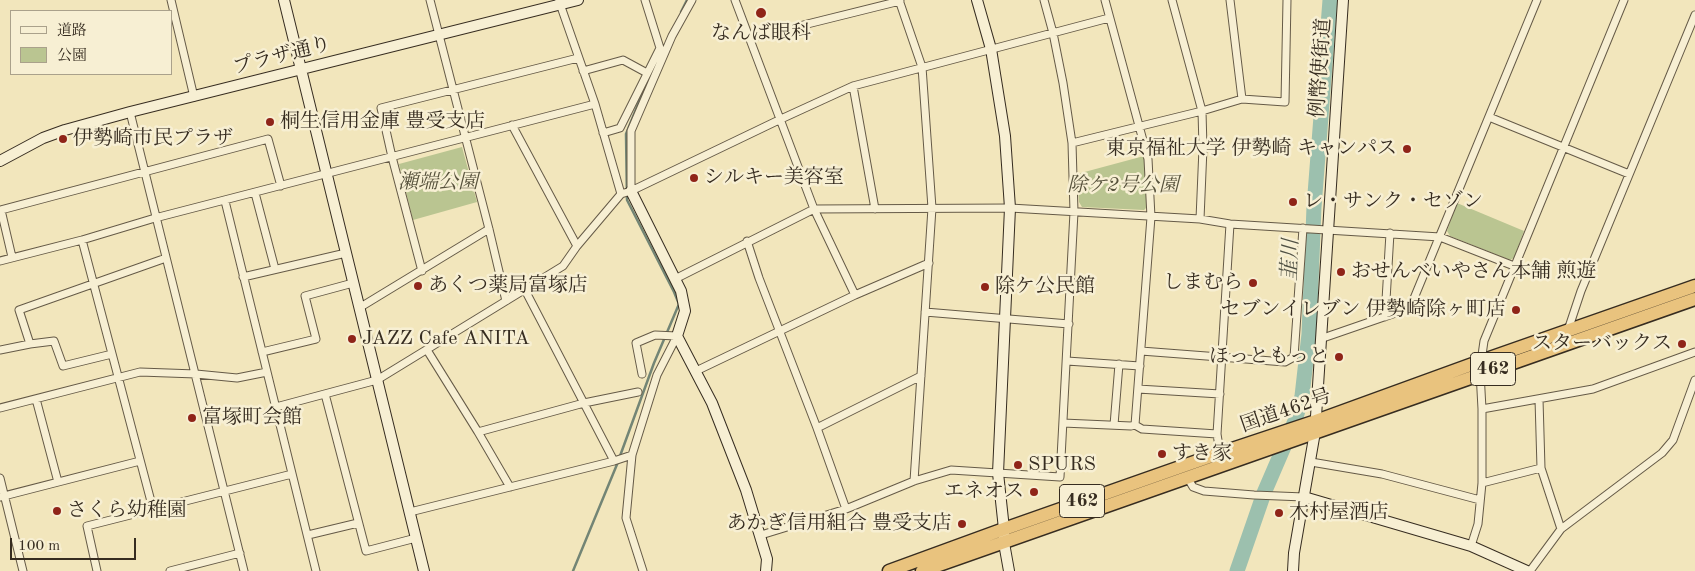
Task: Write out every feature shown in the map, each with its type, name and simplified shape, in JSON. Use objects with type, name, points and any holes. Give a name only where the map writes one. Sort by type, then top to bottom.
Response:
[{"type":"highway","name":"国道462号","points":[[889,571],[1220,453],[1274,441],[1291,440],[1316,427],[1481,361],[1695,286]]},
{"type":"highway","name":"国道462号","points":[[922,571],[1187,477],[1274,441],[1297,428],[1316,427],[1479,374],[1695,299]]},
{"type":"street","points":[[171,0],[194,97]]},
{"type":"street","points":[[284,0],[424,571]]},
{"type":"street","points":[[430,0],[506,301]]},
{"type":"street","name":"プラザ通り","points":[[0,161],[43,138],[130,112],[439,35],[559,2],[578,0]]},
{"type":"street","points":[[603,133],[620,128],[660,48],[645,0]]},
{"type":"street","points":[[626,192],[632,131],[672,36],[692,0]]},
{"type":"street","points":[[735,0],[751,38],[814,209],[855,295]]},
{"type":"street","points":[[751,38],[900,0],[922,67],[932,208],[914,481]]},
{"type":"street","points":[[978,0],[991,50],[1005,136],[1010,208],[998,473],[1004,543],[1009,571]]},
{"type":"street","points":[[761,535],[846,509],[914,481],[950,470],[1060,477],[1074,212],[1072,143],[1063,83],[1044,0]]},
{"type":"street","points":[[1105,0],[1148,159],[1150,217],[1136,425]]},
{"type":"street","points":[[1172,0],[1202,111],[1203,148],[1200,219]]},
{"type":"street","points":[[1230,0],[1242,99]]},
{"type":"street","points":[[1072,143],[1202,111],[1242,99],[1285,102],[1287,0]]},
{"type":"street","name":"例幣使街道","points":[[1292,571],[1316,427],[1343,0]]},
{"type":"street","points":[[1322,338],[1410,308],[1537,0]]},
{"type":"street","points":[[1471,546],[1478,524],[1482,483],[1482,409],[1479,374],[1484,341],[1624,0]]},
{"type":"street","points":[[559,2],[603,133],[626,192],[681,291],[685,311],[677,336],[657,375],[632,455],[626,518],[643,571]]},
{"type":"street","points":[[1568,331],[1581,291],[1695,15]]},
{"type":"street","points":[[276,407],[377,380],[563,266],[577,246],[626,192],[781,119],[853,86],[1109,18]]},
{"type":"street","points":[[422,271],[381,108],[578,58]]},
{"type":"street","points":[[583,71],[623,60],[647,73]]},
{"type":"street","points":[[853,86],[875,209]]},
{"type":"street","points":[[0,261],[12,256],[82,240],[156,218],[594,104]]},
{"type":"street","points":[[130,112],[226,492],[244,571]]},
{"type":"street","points":[[1489,117],[1629,174]]},
{"type":"street","points":[[512,125],[577,246]]},
{"type":"street","points":[[12,256],[1,210],[268,139],[281,186]]},
{"type":"street","points":[[255,193],[275,269]]},
{"type":"street","points":[[224,201],[316,571]]},
{"type":"street","points":[[675,279],[747,241],[814,209],[1010,208],[1200,219],[1230,224],[1440,237],[1514,266]]},
{"type":"street","points":[[1220,453],[1217,434],[1230,224]]},
{"type":"street","points":[[1141,351],[1286,362],[1294,357],[1303,228]]},
{"type":"street","points":[[359,308],[489,229]]},
{"type":"street","points":[[1385,317],[1390,233]]},
{"type":"street","points":[[82,240],[153,509]]},
{"type":"street","points":[[747,241],[846,509]]},
{"type":"street","points":[[244,277],[346,253]]},
{"type":"street","points":[[30,344],[19,310],[166,258]]},
{"type":"street","points":[[696,371],[855,295],[929,264]]},
{"type":"street","points":[[262,352],[316,339],[305,296],[353,282]]},
{"type":"street","points":[[525,290],[614,461]]},
{"type":"street","points":[[925,312],[1069,324]]},
{"type":"street","points":[[642,374],[636,343],[655,336],[677,336]]},
{"type":"street","points":[[677,336],[716,412],[746,490],[767,559],[766,571]]},
{"type":"street","points":[[0,350],[54,341],[63,366],[112,354]]},
{"type":"street","points":[[426,350],[510,487]]},
{"type":"street","points":[[1482,409],[1593,389],[1695,352]]},
{"type":"street","points":[[1067,361],[1140,366]]},
{"type":"street","points":[[1114,426],[1119,364]]},
{"type":"street","points":[[0,408],[140,372],[237,378],[267,372]]},
{"type":"street","points":[[817,428],[921,376]]},
{"type":"street","points":[[1187,477],[1193,487],[1204,491],[1304,497],[1471,546],[1529,571],[1561,529],[1662,453],[1673,440],[1695,380]]},
{"type":"street","points":[[1138,389],[1220,394]]},
{"type":"street","points":[[478,432],[584,403],[638,392]]},
{"type":"street","points":[[325,394],[366,551],[416,538]]},
{"type":"street","points":[[36,398],[58,482]]},
{"type":"street","points":[[1539,399],[1541,468],[1561,529]]},
{"type":"street","points":[[1063,423],[1114,426],[1136,425],[1142,429],[1217,434]]},
{"type":"street","points":[[410,512],[632,455]]},
{"type":"street","points":[[2,496],[140,461]]},
{"type":"street","points":[[1311,462],[1382,474],[1480,500]]},
{"type":"street","points":[[1482,483],[1541,468]]},
{"type":"street","points":[[97,571],[87,526],[292,474]]},
{"type":"street","points":[[0,478],[2,496],[23,571]]},
{"type":"street","points":[[308,535],[358,523]]},
{"type":"street","points":[[170,571],[240,553]]},
{"type":"green space","name":"瀬端公園","points":[[462,147],[477,202],[413,220],[399,164]]},
{"type":"green space","name":"除ケ2号公園","points":[[1144,156],[1147,207],[1144,210],[1082,207],[1079,202],[1077,174]]},
{"type":"green space","points":[[1457,203],[1524,231],[1514,258],[1510,260],[1450,236],[1447,231]]},
{"type":"waterway","points":[[681,12],[687,0]]},
{"type":"waterway","name":"韮川","points":[[1237,571],[1264,493],[1295,421],[1302,396],[1309,334],[1314,207],[1330,0]]},
{"type":"waterway","points":[[620,456],[654,363],[679,304],[627,200],[626,134],[647,82]]},
{"type":"waterway","points":[[573,571],[618,462]]},
{"type":"place","name":"なんば眼科","points":[[761,13]]},
{"type":"place","name":"桐生信用金庫 豊受支店","points":[[270,122]]},
{"type":"place","name":"伊勢崎市民プラザ","points":[[63,139]]},
{"type":"place","name":"東京福祉大学 伊勢崎 キャンパス","points":[[1407,149]]},
{"type":"place","name":"シルキー美容室","points":[[694,178]]},
{"type":"place","name":"レ・サンク・セゾン","points":[[1293,202]]},
{"type":"place","name":"おせんベいやさん本舗 煎遊","points":[[1341,272]]},
{"type":"place","name":"しまむら","points":[[1253,283]]},
{"type":"place","name":"あくつ薬局富塚店","points":[[418,286]]},
{"type":"place","name":"除ケ公民館","points":[[985,287]]},
{"type":"place","name":"セブンイレブン 伊勢崎除ヶ町店","points":[[1516,310]]},
{"type":"place","name":"JAZZ Cafe ANITA","points":[[352,339]]},
{"type":"place","name":"スターバックス","points":[[1682,344]]},
{"type":"place","name":"ほっともっと","points":[[1339,357]]},
{"type":"place","name":"富塚町会館","points":[[192,418]]},
{"type":"place","name":"すき家","points":[[1162,454]]},
{"type":"place","name":"SPURS","points":[[1018,465]]},
{"type":"place","name":"エネオス","points":[[1034,492]]},
{"type":"place","name":"さくら幼稚園","points":[[57,511]]},
{"type":"place","name":"木村屋酒店","points":[[1279,513]]},
{"type":"place","name":"あかぎ信用組合 豊受支店","points":[[962,524]]}]
